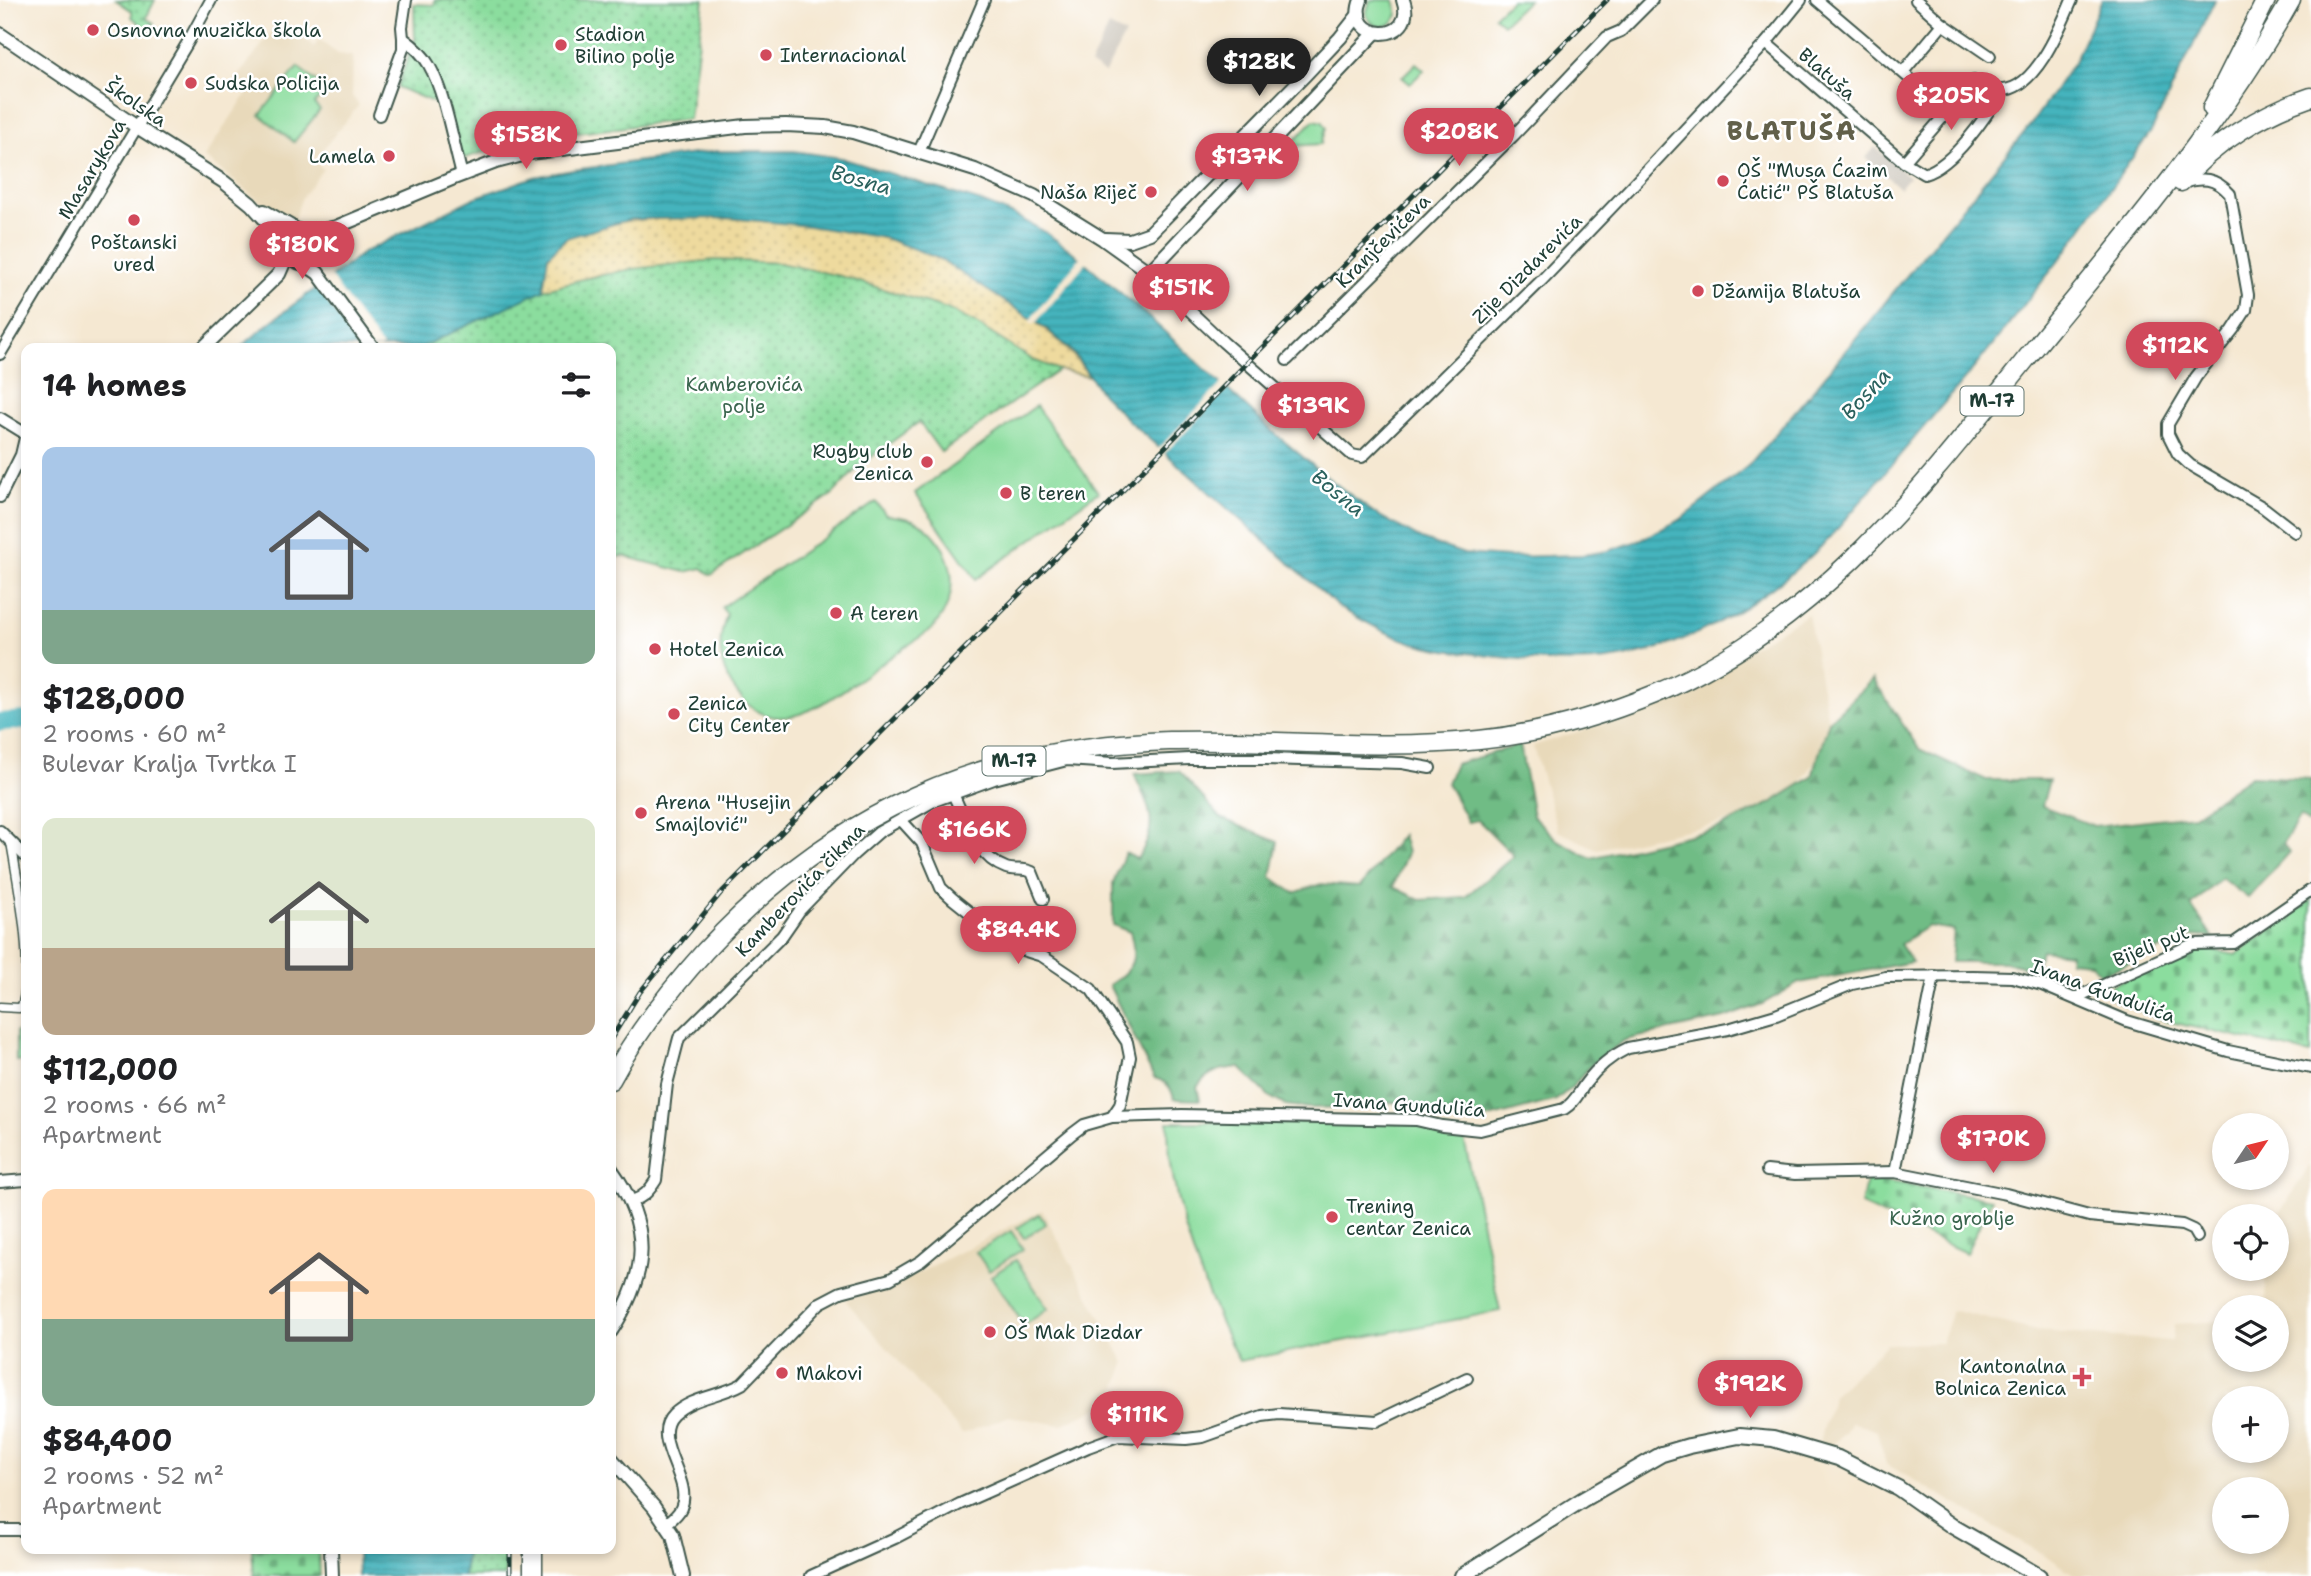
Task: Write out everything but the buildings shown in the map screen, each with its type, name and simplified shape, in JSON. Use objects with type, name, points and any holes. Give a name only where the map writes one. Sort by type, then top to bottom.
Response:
[{"type":"highway","points":[[2123,241],[2134,214],[2211,108],[2266,0]]},
{"type":"highway","name":"M-17","points":[[616,1071],[635,1039],[683,975],[761,896],[822,848],[867,820],[956,778],[1053,752],[1121,743],[1236,741],[1379,745],[1490,739],[1594,716],[1658,692],[1700,672],[1766,633],[1856,558],[1934,470],[2168,184],[2236,89],[2291,0]]},
{"type":"highway","points":[[2123,241],[2146,225],[2202,160],[2236,134],[2311,97]]},
{"type":"highway","points":[[533,1554],[533,1576]]},
{"type":"main road","points":[[1462,1576],[1582,1500],[1662,1454],[1740,1436],[1773,1439],[1838,1458],[1898,1488],[1952,1526],[2039,1576]]},
{"type":"street","name":"Masarykova","points":[[0,354],[211,0]]},
{"type":"street","points":[[379,115],[403,48],[402,27],[406,0]]},
{"type":"street","points":[[919,152],[984,0]]},
{"type":"street","name":"Kranjčevićeva","points":[[1287,360],[1513,136],[1607,37],[1620,32],[1652,0]]},
{"type":"street","points":[[1766,43],[1801,0]]},
{"type":"street","points":[[1817,0],[1948,111]]},
{"type":"street","points":[[1916,0],[1943,24],[1990,56]]},
{"type":"street","name":"Blatuša","points":[[1766,43],[1903,162],[1924,174],[1935,171],[1949,160],[2002,90],[2012,90],[2022,84],[2054,38],[2072,0]]},
{"type":"street","points":[[1359,5],[1363,25],[1375,33],[1388,33],[1394,31],[1403,21],[1406,3]]},
{"type":"street","points":[[1144,268],[1137,253],[1150,233],[1340,38],[1359,5]]},
{"type":"street","points":[[1903,72],[1943,24]]},
{"type":"street","points":[[1144,268],[1375,33]]},
{"type":"street","name":"Školska","points":[[0,34],[215,176],[251,204],[306,234]]},
{"type":"street","points":[[404,38],[422,54],[431,67],[462,175]]},
{"type":"street","name":"Zije Dizdarevića","points":[[1144,268],[1223,342],[1352,455],[1362,457],[1542,279],[1766,43]]},
{"type":"street","points":[[1903,162],[1974,81]]},
{"type":"street","points":[[208,343],[279,274],[293,239],[351,221],[496,162],[530,153],[746,126],[825,127],[853,132],[975,170],[1034,196],[1144,268]]},
{"type":"street","points":[[2179,184],[2196,179],[2213,180],[2221,183],[2230,194],[2248,295],[2246,310],[2196,377],[2168,424],[2168,434],[2178,454],[2190,465],[2264,508],[2295,532]]},
{"type":"street","name":"Školska","points":[[251,204],[290,249]]},
{"type":"street","points":[[261,293],[311,259],[351,221]]},
{"type":"street","points":[[1103,239],[1130,240],[1150,233]]},
{"type":"street","points":[[306,234],[317,240],[311,259],[319,274],[369,343]]},
{"type":"street","points":[[290,249],[293,259],[311,259]]},
{"type":"street","points":[[0,418],[21,431]]},
{"type":"street","points":[[0,497],[21,455]]},
{"type":"street","name":"Kamberovića čikma","points":[[632,1201],[649,1191],[656,1180],[667,1084],[679,1038],[782,936],[800,910],[854,854],[878,832],[934,801],[1005,776],[1067,760],[1112,763],[1266,759],[1402,763],[1430,768]]},
{"type":"street","points":[[953,794],[979,848],[988,857],[1009,869],[1030,869],[1043,899]]},
{"type":"street","points":[[901,820],[922,843],[941,888],[953,900],[1013,947],[1042,956],[1091,989],[1127,1042],[1130,1057],[1120,1105],[1112,1117]]},
{"type":"street","points":[[0,831],[21,851]]},
{"type":"street","points":[[11,842],[21,910]]},
{"type":"street","name":"Bijeli put","points":[[2075,998],[2193,944],[2234,943],[2311,890]]},
{"type":"street","points":[[1895,1172],[1934,975]]},
{"type":"street","name":"Ivana Gundulića","points":[[666,1524],[679,1512],[683,1500],[666,1440],[667,1422],[672,1416],[688,1404],[730,1391],[742,1384],[829,1296],[903,1273],[946,1241],[1072,1133],[1084,1125],[1112,1117],[1226,1115],[1416,1120],[1480,1130],[1563,1110],[1571,1105],[1592,1075],[1615,1054],[1628,1048],[1728,1029],[1776,1015],[1852,984],[1886,977],[1934,975],[2012,977],[2042,985],[2127,1021],[2178,1037],[2228,1051],[2311,1068]]},
{"type":"street","points":[[0,1007],[21,1007]]},
{"type":"street","points":[[1767,1171],[1795,1174],[1895,1172],[2006,1194],[2089,1216],[2182,1225],[2193,1230],[2197,1237]]},
{"type":"street","points":[[616,1176],[632,1201],[640,1236],[640,1259],[631,1296],[616,1322]]},
{"type":"street","points":[[811,1576],[895,1538],[960,1504],[1118,1436],[1186,1439],[1203,1437],[1262,1416],[1279,1414],[1377,1420],[1466,1378]]},
{"type":"street","points":[[616,1464],[673,1535],[683,1576]]},
{"type":"street","points":[[0,1530],[21,1530]]},
{"type":"street","points":[[331,1554],[332,1576]]},
{"type":"shaded area","points":[[281,20],[314,47],[319,40],[338,54],[353,56],[352,96],[359,105],[314,160],[323,169],[302,197],[294,219],[263,204],[204,157],[246,95],[233,83]]},
{"type":"shaded area","points":[[1109,26],[1125,34],[1105,73],[1090,65]]},
{"type":"shaded area","points":[[1875,147],[1909,177],[1900,188],[1866,158]]},
{"type":"shaded area","points":[[1808,614],[1831,736],[1800,784],[1748,817],[1597,849],[1558,831],[1533,746],[1643,711]]},
{"type":"shaded area","name":"Kantonalna Bolnica Zenica","points":[[2311,1164],[2311,1576],[2076,1576],[2053,1560],[1886,1464],[1877,1431],[1851,1422],[1845,1433],[1831,1446],[1819,1441],[1833,1395],[1887,1344],[1942,1343],[1952,1310],[2036,1331],[2172,1341],[2174,1324],[2212,1322],[2212,1372],[2289,1372],[2289,1295],[2265,1295],[2265,1281],[2289,1281],[2289,1204],[2285,1204]]},
{"type":"shaded area","name":"OŠ Mak Dizdar","points":[[1042,1210],[1125,1363],[1112,1401],[1061,1425],[1009,1416],[962,1434],[845,1300],[899,1283]]},
{"type":"green space","points":[[116,0],[155,0],[146,18],[154,23],[149,32],[132,17],[132,11]]},
{"type":"green space","points":[[435,0],[704,0],[689,119],[521,140],[462,159],[447,108],[397,87],[415,39],[414,4],[434,5]]},
{"type":"green space","points":[[1370,0],[1394,0],[1398,15],[1395,20],[1386,26],[1377,26],[1369,20],[1366,14]]},
{"type":"green space","points":[[1511,0],[1528,0],[1503,24],[1494,16]]},
{"type":"green space","points":[[1416,63],[1424,70],[1410,84],[1402,77]]},
{"type":"green space","points":[[298,67],[326,90],[314,104],[320,110],[294,142],[260,115]]},
{"type":"green space","points":[[1314,120],[1323,122],[1326,128],[1321,144],[1293,146],[1293,142]]},
{"type":"green space","points":[[305,241],[311,243],[311,255],[305,257],[299,255],[297,249],[299,243]]},
{"type":"green space","name":"Kamberovića polje","points":[[715,260],[779,263],[840,276],[947,309],[1033,360],[1059,370],[941,452],[919,422],[860,465],[833,494],[711,575],[702,568],[685,572],[623,556],[616,557],[616,343],[430,343],[543,290],[632,269]]},
{"type":"green space","name":"B teren","points":[[1036,406],[1098,492],[976,579],[915,493]]},
{"type":"green space","points":[[876,502],[886,515],[910,519],[924,526],[940,543],[946,554],[951,577],[949,600],[944,612],[932,629],[829,700],[796,715],[780,717],[764,714],[748,704],[733,687],[724,670],[721,643],[727,615],[722,607]]},
{"type":"green space","points":[[1873,679],[1919,749],[1986,780],[2049,780],[2042,806],[2094,826],[2194,815],[2251,776],[2311,779],[2311,825],[2300,816],[2283,844],[2289,852],[2248,898],[2221,878],[2191,906],[2213,937],[2190,936],[2101,975],[2091,963],[2069,961],[2070,953],[2041,950],[2035,970],[2005,962],[1951,962],[1954,930],[1928,926],[1900,944],[1912,962],[1799,983],[1762,1004],[1724,1018],[1625,1040],[1592,1064],[1572,1087],[1556,1100],[1478,1121],[1400,1102],[1349,1107],[1309,1108],[1285,1105],[1270,1097],[1239,1067],[1221,1070],[1206,1077],[1197,1087],[1200,1100],[1174,1099],[1167,1085],[1154,1078],[1109,985],[1124,974],[1133,957],[1130,932],[1113,925],[1113,883],[1125,853],[1137,859],[1151,826],[1148,806],[1134,774],[1179,771],[1221,818],[1278,842],[1271,877],[1294,893],[1321,884],[1360,887],[1402,835],[1407,853],[1393,887],[1420,900],[1465,897],[1514,856],[1478,820],[1468,822],[1447,783],[1455,764],[1520,745],[1533,816],[1557,840],[1591,858],[1716,829],[1769,804],[1812,777],[1829,721]]},
{"type":"green space","points":[[2311,900],[2311,1054],[2166,1021],[2112,999],[2111,985],[2201,948],[2236,955]]},
{"type":"green space","points":[[16,1032],[21,1032],[21,1061],[16,1061]]},
{"type":"green space","name":"Trening centar Zenica","points":[[1168,1122],[1415,1122],[1463,1134],[1500,1311],[1239,1361],[1213,1306],[1190,1245],[1174,1183]]},
{"type":"green space","name":"Kužno groblje","points":[[1867,1178],[1992,1199],[1966,1253],[1861,1205]]},
{"type":"green space","points":[[1039,1214],[1046,1224],[1024,1238],[1017,1228]]},
{"type":"green space","points":[[1011,1231],[1023,1249],[989,1271],[976,1252]]},
{"type":"green space","points":[[1016,1260],[1048,1309],[1024,1325],[991,1276]]},
{"type":"green space","points":[[252,1554],[318,1554],[320,1576],[254,1576]]},
{"type":"green space","points":[[466,1554],[506,1554],[505,1576],[464,1576]]},
{"type":"sand","points":[[730,218],[843,229],[888,239],[922,251],[974,280],[1044,329],[1063,344],[1089,376],[1059,370],[1033,360],[947,309],[840,276],[779,263],[715,260],[598,275],[543,290],[545,267],[550,254],[563,240],[583,231],[633,220]]},
{"type":"water","name":"Bosna","points":[[2102,0],[2215,0],[2152,130],[2064,254],[1978,363],[1828,540],[1780,582],[1727,618],[1669,645],[1607,660],[1541,661],[1442,649],[1390,634],[1340,608],[1130,422],[1102,394],[1072,351],[1047,329],[938,258],[885,238],[809,226],[730,218],[631,219],[566,238],[548,256],[543,290],[430,343],[246,343],[364,252],[474,198],[534,177],[717,151],[794,151],[841,158],[981,202],[1014,215],[1045,232],[1143,312],[1279,437],[1328,478],[1374,513],[1421,539],[1464,554],[1508,557],[1582,555],[1608,551],[1638,541],[1680,520],[1748,466],[2032,123],[2074,62]]},
{"type":"water","points":[[357,1554],[466,1554],[464,1576],[358,1576]]},
{"type":"pier","points":[[1082,255],[1088,260],[1034,325],[1029,321]]},
{"type":"pier","points":[[329,274],[379,343],[357,343],[315,284]]},
{"type":"pier","points":[[1224,381],[1230,386],[1163,455],[1157,450]]},
{"type":"waterway","points":[[0,722],[21,720]]},
{"type":"railway","points":[[616,1031],[640,992],[720,894],[1607,0]]},
{"type":"railway","points":[[510,1554],[510,1576]]},
{"type":"place","name":"Osnovna muzička škola","points":[[93,30]]},
{"type":"place","name":"Stadion Bilino polje","points":[[561,45]]},
{"type":"place","name":"Internacional","points":[[766,55]]},
{"type":"place","name":"Sudska Policija","points":[[191,83]]},
{"type":"place","name":"Lamela","points":[[389,156]]},
{"type":"place","name":"OŠ \"Musa Ćazim Ćatić\" PŠ Blatuša","points":[[1723,181]]},
{"type":"place","name":"Naša Riječ","points":[[1151,192]]},
{"type":"place","name":"Poštanski ured","points":[[134,220]]},
{"type":"place","name":"Džamija Blatuša","points":[[1698,291]]},
{"type":"place","name":"Rugby club Zenica","points":[[927,462]]},
{"type":"place","name":"B teren","points":[[1006,493]]},
{"type":"place","name":"A teren","points":[[836,613]]},
{"type":"place","name":"Hotel Zenica","points":[[655,649]]},
{"type":"place","name":"Zenica City Center","points":[[674,714]]},
{"type":"place","name":"Arena \"Husejin Smajlović\"","points":[[641,813]]},
{"type":"place","name":"Trening centar Zenica","points":[[1332,1217]]},
{"type":"place","name":"OŠ Mak Dizdar","points":[[990,1332]]},
{"type":"place","name":"Makovi","points":[[782,1373]]},
{"type":"place","name":"Kantonalna Bolnica Zenica","points":[[2082,1377]]},
{"type":"district","name":"BLATUŠA","points":[[1792,130]]}]
